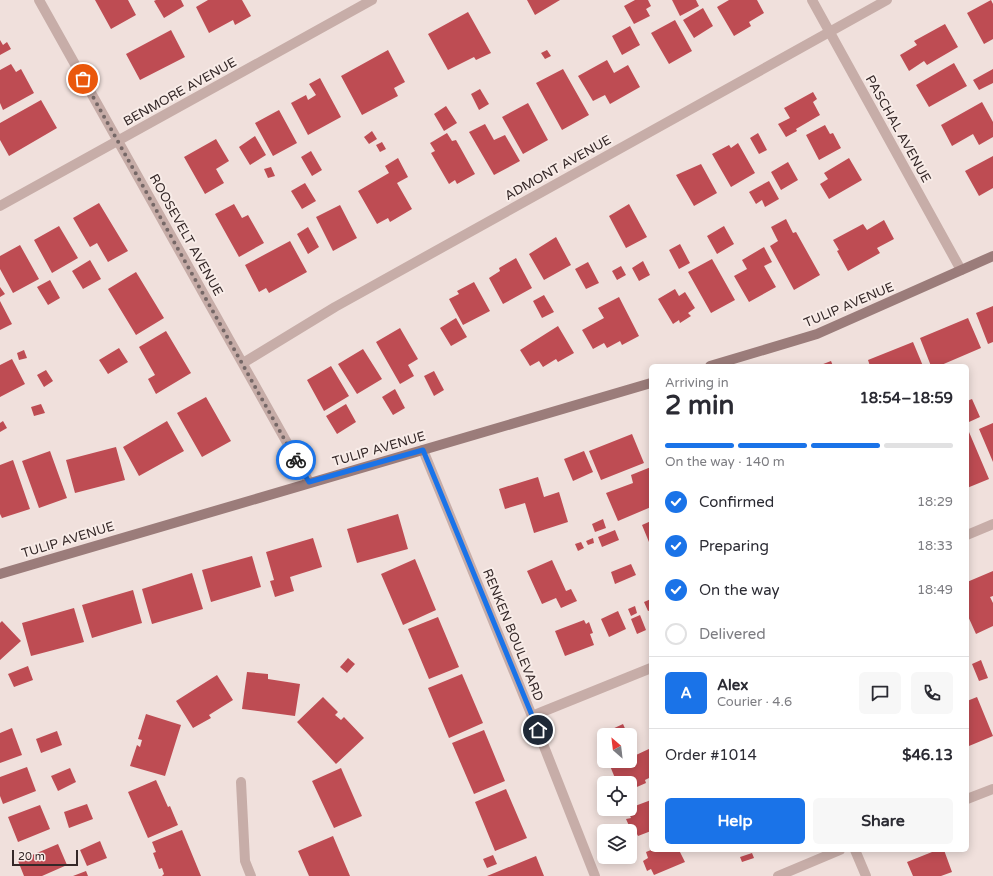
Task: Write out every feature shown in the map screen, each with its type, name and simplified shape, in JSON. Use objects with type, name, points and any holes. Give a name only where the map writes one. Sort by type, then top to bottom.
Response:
[{"type":"main road","name":"TULIP AVENUE","points":[[717,364],[817,334],[993,256]]},
{"type":"main road","name":"TULIP AVENUE","points":[[0,574],[309,482],[649,385]]},
{"type":"street","name":"ROOSEVELT AVENUE","points":[[39,0],[309,482]]},
{"type":"street","name":"BENMORE AVENUE","points":[[0,206],[372,0]]},
{"type":"street","name":"PASCHAL AVENUE","points":[[812,0],[961,270]]},
{"type":"street","name":"ADMONT AVENUE","points":[[243,363],[336,307],[887,0]]},
{"type":"street","name":"RENKEN BOULEVARD","points":[[423,450],[532,716],[595,876]]},
{"type":"street","points":[[969,534],[993,524]]},
{"type":"street","points":[[532,716],[649,669]]},
{"type":"street","points":[[241,782],[245,861],[252,876]]},
{"type":"street","points":[[969,798],[993,788]]},
{"type":"street","points":[[778,876],[835,852]]},
{"type":"street","points":[[856,852],[866,876]]},
{"type":"building","points":[[95,0],[128,0],[136,15],[111,29]]},
{"type":"building","points":[[181,0],[184,6],[164,18],[154,1]]},
{"type":"building","points":[[208,0],[242,0],[251,16],[235,25],[233,20],[209,33],[196,7]]},
{"type":"building","points":[[527,0],[560,0],[535,15]]},
{"type":"building","points":[[635,0],[648,0],[651,6],[646,9],[650,16],[634,24],[624,6]]},
{"type":"building","points":[[672,0],[696,0],[699,6],[680,16]]},
{"type":"building","points":[[729,0],[757,0],[764,13],[749,22],[751,26],[734,36],[717,7]]},
{"type":"building","points":[[991,0],[993,4],[993,39],[984,44],[967,13]]},
{"type":"building","points":[[703,8],[713,26],[694,38],[683,20]]},
{"type":"building","points":[[468,12],[491,53],[476,60],[474,57],[448,70],[428,34]]},
{"type":"building","points":[[675,20],[692,51],[669,64],[651,33]]},
{"type":"building","points":[[945,24],[958,47],[927,65],[924,61],[909,71],[900,55],[917,45],[914,41]]},
{"type":"building","points":[[630,26],[640,45],[622,55],[612,36]]},
{"type":"building","points":[[171,30],[185,57],[140,80],[126,54]]},
{"type":"building","points":[[0,40],[3,45],[7,42],[11,49],[0,55]]},
{"type":"building","points":[[388,50],[405,82],[394,88],[398,96],[362,115],[341,76]]},
{"type":"building","points":[[547,50],[551,56],[545,59],[541,53]]},
{"type":"building","points":[[607,60],[614,73],[628,65],[640,87],[610,104],[605,95],[593,101],[578,76]]},
{"type":"building","points":[[954,63],[967,86],[929,107],[916,85]]},
{"type":"building","points":[[11,64],[16,72],[21,69],[34,93],[3,110],[0,103],[0,70]]},
{"type":"building","points":[[563,69],[589,115],[562,130],[536,83]]},
{"type":"building","points":[[993,69],[993,83],[979,90],[973,80]]},
{"type":"building","points":[[320,78],[341,117],[308,135],[291,103],[306,95],[308,100],[316,95],[309,84]]},
{"type":"building","points":[[480,89],[489,104],[479,110],[471,94]]},
{"type":"building","points":[[813,92],[817,99],[813,102],[820,115],[796,129],[797,131],[786,137],[778,124],[790,118],[784,108]]},
{"type":"building","points":[[41,100],[57,128],[9,156],[0,140],[0,123]]},
{"type":"building","points":[[982,102],[993,122],[993,137],[979,145],[973,134],[952,146],[941,125]]},
{"type":"building","points":[[528,103],[548,140],[523,154],[502,117]]},
{"type":"building","points":[[446,106],[457,123],[444,131],[434,114]]},
{"type":"building","points":[[279,110],[297,143],[273,156],[255,123]]},
{"type":"building","points":[[485,124],[494,140],[505,135],[520,161],[494,175],[469,132]]},
{"type":"building","points":[[825,125],[830,134],[833,133],[841,148],[819,160],[806,135]]},
{"type":"building","points":[[372,131],[377,139],[369,144],[364,137]]},
{"type":"building","points":[[447,133],[452,141],[456,140],[475,174],[457,184],[455,180],[449,184],[431,153],[435,151],[430,143]]},
{"type":"building","points":[[758,133],[767,150],[759,154],[750,138]]},
{"type":"building","points":[[255,136],[266,155],[250,165],[239,147]]},
{"type":"building","points":[[216,139],[229,161],[216,169],[224,183],[205,194],[184,157]]},
{"type":"building","points":[[382,142],[386,149],[380,152],[376,145]]},
{"type":"building","points":[[738,143],[755,173],[731,187],[712,154],[729,145],[731,148]]},
{"type":"building","points":[[311,151],[322,170],[312,176],[301,157]]},
{"type":"building","points":[[993,156],[993,188],[979,196],[965,171]]},
{"type":"building","points":[[398,158],[408,177],[397,183],[412,209],[390,222],[388,218],[377,224],[358,191],[389,173],[385,166]]},
{"type":"building","points":[[849,158],[862,180],[829,199],[820,184],[828,179],[824,173]]},
{"type":"building","points":[[788,162],[798,180],[781,190],[771,172]]},
{"type":"building","points":[[701,164],[717,193],[694,206],[676,175]]},
{"type":"building","points":[[271,167],[275,176],[268,178],[264,169]]},
{"type":"building","points":[[769,181],[779,199],[765,207],[762,200],[756,204],[749,192]]},
{"type":"building","points":[[305,183],[316,201],[302,209],[291,191]]},
{"type":"building","points":[[99,203],[128,251],[108,262],[97,243],[90,247],[73,218]]},
{"type":"building","points":[[234,204],[242,218],[248,215],[264,243],[239,257],[215,214]]},
{"type":"building","points":[[629,204],[647,237],[626,248],[609,216]]},
{"type":"building","points":[[340,205],[357,238],[333,251],[316,217]]},
{"type":"building","points":[[786,219],[793,233],[796,232],[820,275],[794,290],[770,246],[778,241],[771,227]]},
{"type":"building","points":[[884,220],[894,239],[877,248],[880,253],[848,271],[833,240],[863,224],[867,230]]},
{"type":"building","points":[[59,226],[78,258],[52,273],[34,240]]},
{"type":"building","points":[[724,226],[734,244],[717,254],[707,236]]},
{"type":"building","points":[[308,227],[319,247],[308,254],[297,234]]},
{"type":"building","points":[[556,237],[571,265],[544,280],[529,254]]},
{"type":"building","points":[[290,241],[307,272],[269,293],[266,288],[259,292],[245,265]]},
{"type":"building","points":[[680,244],[690,263],[679,269],[669,250]]},
{"type":"building","points":[[20,245],[39,279],[13,293],[0,269],[0,256]]},
{"type":"building","points":[[764,247],[772,262],[764,266],[776,287],[749,302],[734,276],[747,269],[742,260]]},
{"type":"building","points":[[516,258],[532,288],[503,304],[489,278],[500,271],[499,268]]},
{"type":"building","points":[[712,259],[735,300],[711,313],[688,272]]},
{"type":"building","points":[[90,260],[101,279],[83,289],[72,271]]},
{"type":"building","points":[[643,261],[650,275],[639,281],[632,268]]},
{"type":"building","points":[[588,262],[599,283],[586,289],[575,269]]},
{"type":"building","points":[[621,266],[626,275],[617,280],[612,271]]},
{"type":"building","points":[[136,272],[164,318],[136,335],[108,289]]},
{"type":"building","points":[[50,280],[60,298],[48,305],[37,287]]},
{"type":"building","points":[[474,282],[490,311],[463,325],[449,299],[459,294],[457,291]]},
{"type":"building","points":[[0,287],[5,294],[0,297]]},
{"type":"building","points":[[675,289],[679,296],[685,292],[695,308],[688,313],[691,316],[680,323],[679,320],[673,324],[658,299]]},
{"type":"building","points":[[544,295],[554,312],[542,318],[533,301]]},
{"type":"building","points":[[619,297],[639,336],[622,345],[620,341],[607,348],[604,343],[593,349],[582,330],[604,318],[598,308]]},
{"type":"building","points":[[0,301],[12,324],[0,330]]},
{"type":"building","points":[[993,306],[993,342],[988,344],[976,313]]},
{"type":"building","points":[[456,318],[467,337],[451,346],[440,328]]},
{"type":"building","points":[[968,318],[981,348],[944,364],[930,364],[920,338]]},
{"type":"building","points":[[558,326],[574,353],[558,362],[556,359],[543,367],[539,361],[530,366],[520,350]]},
{"type":"building","points":[[400,328],[418,359],[408,365],[414,376],[400,384],[376,342]]},
{"type":"building","points":[[166,331],[191,373],[156,394],[148,379],[155,375],[139,347]]},
{"type":"building","points":[[913,342],[922,364],[869,364],[868,360]]},
{"type":"building","points":[[119,348],[128,362],[108,374],[99,360]]},
{"type":"building","points":[[363,349],[382,379],[357,394],[338,364]]},
{"type":"building","points":[[24,350],[27,358],[19,360],[17,353]]},
{"type":"building","points":[[12,359],[25,384],[0,397],[0,365]]},
{"type":"building","points":[[831,361],[832,364],[823,364]]},
{"type":"building","points":[[331,366],[349,396],[324,411],[307,380]]},
{"type":"building","points":[[46,370],[53,381],[44,387],[37,375]]},
{"type":"building","points":[[434,371],[444,390],[434,396],[424,376]]},
{"type":"building","points":[[395,389],[405,408],[393,415],[382,397]]},
{"type":"building","points":[[206,397],[231,441],[202,457],[177,413]]},
{"type":"building","points":[[972,399],[980,417],[969,422],[969,400]]},
{"type":"building","points":[[41,404],[45,413],[34,416],[31,407]]},
{"type":"building","points":[[346,404],[356,422],[337,434],[326,416]]},
{"type":"building","points":[[3,421],[7,428],[0,432],[0,423]]},
{"type":"building","points":[[167,421],[184,451],[139,476],[123,447]]},
{"type":"building","points":[[993,423],[993,462],[979,429]]},
{"type":"building","points":[[969,432],[989,479],[969,487]]},
{"type":"building","points":[[632,434],[644,463],[601,480],[589,451]]},
{"type":"building","points":[[116,447],[125,480],[75,493],[66,460]]},
{"type":"building","points":[[50,451],[67,498],[39,508],[22,461]]},
{"type":"building","points":[[584,451],[593,472],[573,481],[564,459]]},
{"type":"building","points":[[13,460],[30,509],[2,518],[0,514],[0,465]]},
{"type":"building","points":[[649,468],[649,508],[618,521],[606,493],[633,483],[631,475]]},
{"type":"building","points":[[538,477],[544,497],[559,492],[568,522],[534,533],[525,503],[505,509],[499,489]]},
{"type":"building","points":[[398,514],[408,549],[357,563],[347,529]]},
{"type":"building","points":[[603,519],[606,528],[595,532],[592,524]]},
{"type":"building","points":[[649,522],[649,542],[642,525]]},
{"type":"building","points":[[615,530],[619,540],[602,547],[598,537]]},
{"type":"building","points":[[313,538],[322,567],[290,577],[294,591],[275,597],[270,581],[274,580],[266,552]]},
{"type":"building","points":[[593,538],[594,543],[588,545],[586,541]]},
{"type":"building","points":[[581,542],[584,548],[578,551],[575,544]]},
{"type":"building","points":[[252,556],[261,587],[211,602],[202,570]]},
{"type":"building","points":[[415,559],[436,610],[403,625],[381,574]]},
{"type":"building","points":[[552,560],[566,591],[571,589],[577,601],[561,608],[556,598],[542,604],[527,571]]},
{"type":"building","points":[[631,564],[636,575],[615,584],[611,572]]},
{"type":"building","points":[[993,571],[993,596],[990,597],[993,603],[993,626],[976,634],[969,618],[969,581]]},
{"type":"building","points":[[192,573],[203,609],[152,624],[142,589]]},
{"type":"building","points":[[133,590],[142,623],[92,638],[82,605]]},
{"type":"building","points":[[649,600],[649,611],[648,611],[644,602]]},
{"type":"building","points":[[635,606],[637,613],[631,616],[628,609]]},
{"type":"building","points":[[74,608],[84,642],[31,656],[22,623]]},
{"type":"building","points":[[618,611],[626,629],[609,637],[601,619]]},
{"type":"building","points":[[640,615],[646,630],[637,634],[631,619]]},
{"type":"building","points":[[438,617],[459,667],[429,679],[408,629]]},
{"type":"building","points":[[584,620],[586,624],[589,622],[593,633],[590,634],[594,645],[565,656],[555,631]]},
{"type":"building","points":[[2,621],[21,641],[0,660],[0,623]]},
{"type":"building","points":[[348,658],[355,664],[347,673],[340,667]]},
{"type":"building","points":[[981,660],[988,678],[979,681],[972,664]]},
{"type":"building","points":[[28,666],[33,680],[14,687],[8,674]]},
{"type":"building","points":[[247,672],[268,674],[268,679],[300,684],[295,716],[242,709]]},
{"type":"building","points":[[462,674],[483,723],[449,738],[428,688]]},
{"type":"building","points":[[217,675],[233,700],[209,715],[211,718],[193,728],[176,701]]},
{"type":"building","points":[[323,697],[338,712],[335,715],[341,720],[344,717],[364,738],[336,764],[297,722]]},
{"type":"building","points":[[977,697],[993,736],[969,746],[969,700]]},
{"type":"building","points":[[146,714],[181,725],[165,776],[130,766],[137,745],[140,747],[142,740],[138,739]]},
{"type":"building","points":[[623,724],[625,728],[614,728]]},
{"type":"building","points":[[12,728],[22,755],[0,763],[0,733]]},
{"type":"building","points":[[484,730],[505,781],[474,794],[452,743]]},
{"type":"building","points":[[57,731],[62,745],[41,753],[36,739]]},
{"type":"building","points":[[649,749],[649,778],[645,780],[646,783],[637,787],[637,776],[614,776],[611,768],[637,768],[637,755]]},
{"type":"building","points":[[27,767],[36,791],[3,804],[0,796],[0,777]]},
{"type":"building","points":[[70,768],[76,782],[58,791],[51,776]]},
{"type":"building","points":[[341,768],[362,816],[334,828],[312,781]]},
{"type":"building","points":[[156,780],[178,825],[148,838],[128,792]]},
{"type":"building","points":[[506,789],[527,838],[495,851],[475,802]]},
{"type":"building","points":[[649,801],[649,832],[638,836],[637,824],[628,824],[626,819],[631,818],[630,816],[637,816],[637,805]]},
{"type":"building","points":[[87,804],[93,819],[69,828],[64,812]]},
{"type":"building","points":[[40,805],[50,829],[18,842],[8,817]]},
{"type":"building","points":[[182,830],[201,876],[162,876],[164,874],[162,868],[159,869],[153,853],[156,852],[152,842]]},
{"type":"building","points":[[333,836],[350,876],[309,876],[298,851]]},
{"type":"building","points":[[100,841],[107,858],[87,866],[80,850]]},
{"type":"building","points":[[58,844],[67,865],[42,876],[24,876],[18,861]]},
{"type":"building","points":[[649,851],[680,852],[685,862],[654,875],[651,869],[647,871],[643,861],[648,858],[646,852]]},
{"type":"building","points":[[932,852],[945,852],[952,872],[941,876],[913,876],[907,862]]},
{"type":"building","points":[[752,853],[754,858],[742,862],[740,857]]},
{"type":"building","points":[[493,855],[497,864],[487,868],[483,859]]},
{"type":"building","points":[[536,856],[544,876],[487,876]]},
{"type":"building","points":[[86,871],[88,876],[73,876]]},
{"type":"way so far","points":[[83,79],[229,337],[296,460]]},
{"type":"route","points":[[296,460],[309,482],[423,450],[538,730]]}]
